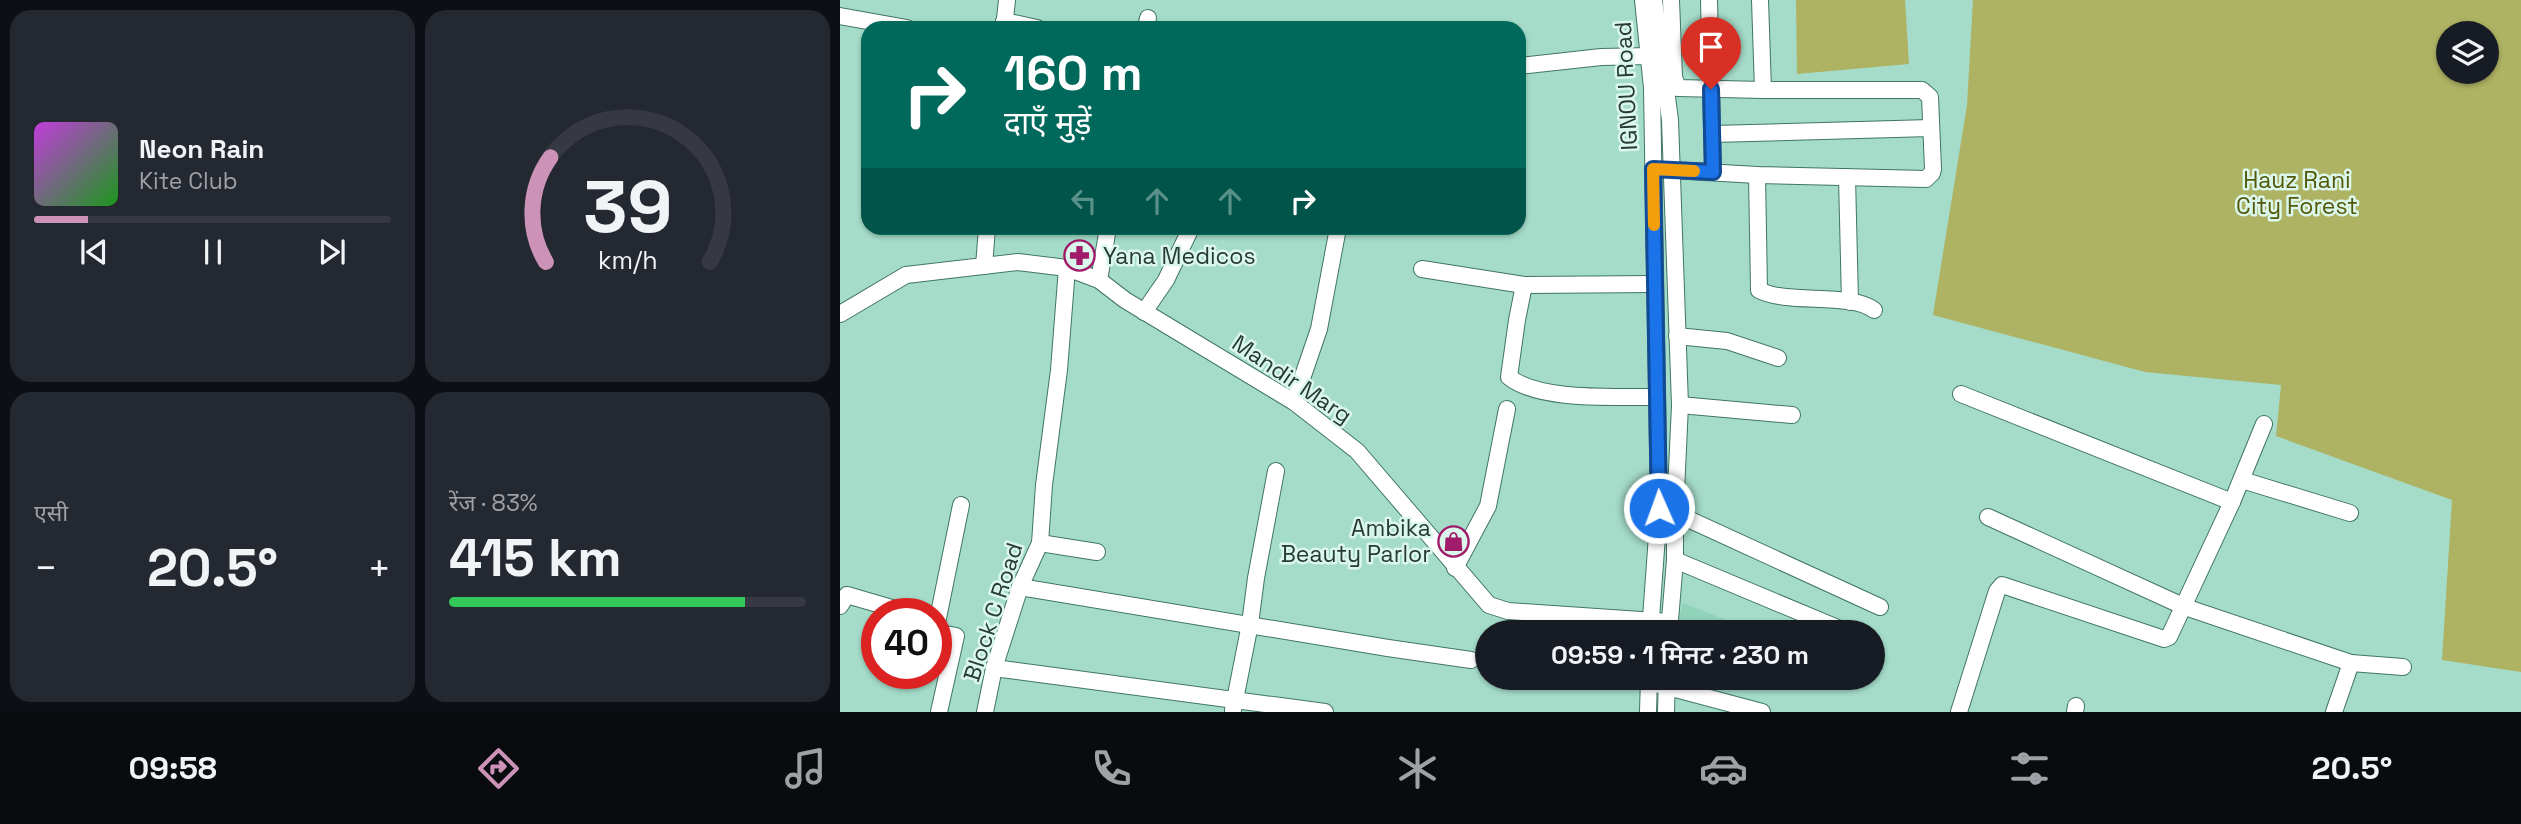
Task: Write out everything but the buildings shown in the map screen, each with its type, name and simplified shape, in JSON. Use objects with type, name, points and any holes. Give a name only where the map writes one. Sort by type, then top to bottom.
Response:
[{"type":"street","points":[[1004,21],[1007,0]]},
{"type":"street","name":"IGNOU Road","points":[[1643,0],[1650,56],[1659,508],[1650,620]]},
{"type":"street","name":"IGNOU Road","points":[[1654,0],[1670,120],[1680,405],[1671,620]]},
{"type":"street","points":[[1653,169],[1757,175],[1926,178],[1933,169],[1930,97],[1922,90],[1678,88],[1675,82],[1671,0]]},
{"type":"street","points":[[1709,0],[1713,172]]},
{"type":"street","points":[[1760,0],[1763,90]]},
{"type":"street","points":[[840,16],[868,21]]},
{"type":"street","points":[[1526,65],[1601,57],[1650,56]]},
{"type":"street","points":[[1712,134],[1931,128]]},
{"type":"street","points":[[1757,175],[1759,290],[1772,297],[1805,297],[1850,302],[1874,310]]},
{"type":"street","points":[[1847,177],[1850,302]]},
{"type":"street","points":[[984,266],[986,235]]},
{"type":"street","points":[[1099,280],[1107,235]]},
{"type":"street","points":[[1144,312],[1166,280],[1188,235]]},
{"type":"street","points":[[1294,402],[1319,329],[1337,235]]},
{"type":"street","name":"Mandir Marg","points":[[840,314],[906,275],[1018,262],[1068,268],[1099,280],[1144,312],[1294,402],[1357,451],[1489,605],[1498,609],[1602,620]]},
{"type":"street","name":"Block C Road","points":[[985,712],[994,668],[1020,587],[1040,543],[1068,268]]},
{"type":"street","points":[[1422,269],[1524,285],[1655,284]]},
{"type":"street","points":[[1524,285],[1509,377],[1529,387],[1568,396],[1656,397]]},
{"type":"street","points":[[1677,336],[1727,341],[1778,358]]},
{"type":"street","points":[[1961,394],[2232,502]]},
{"type":"street","points":[[1680,405],[1792,415]]},
{"type":"street","points":[[1455,568],[1488,506],[1507,409]]},
{"type":"street","points":[[1959,712],[1997,591],[2002,584],[2164,639],[2172,634],[2242,480],[2264,424]]},
{"type":"street","points":[[1234,707],[1276,471]]},
{"type":"street","points":[[2242,480],[2350,513]]},
{"type":"street","points":[[942,598],[961,505]]},
{"type":"street","points":[[1675,513],[1880,607]]},
{"type":"street","points":[[1988,517],[2185,607],[2351,663],[2403,667]]},
{"type":"street","points":[[1040,543],[1097,552]]},
{"type":"street","points":[[1675,560],[1818,620]]},
{"type":"street","points":[[1020,587],[1471,660]]},
{"type":"street","points":[[840,606],[847,595],[861,599]]},
{"type":"street","points":[[952,635],[956,636],[952,654]]},
{"type":"street","points":[[2334,712],[2351,663]]},
{"type":"street","points":[[994,668],[1234,707],[1325,712]]},
{"type":"street","points":[[939,712],[944,689]]},
{"type":"street","points":[[1648,712],[1649,690]]},
{"type":"street","points":[[1666,712],[1667,690]]},
{"type":"street","points":[[1695,690],[1762,712]]},
{"type":"shaded area","points":[[1683,603],[1726,620],[1678,620]]},
{"type":"green space","points":[[1796,0],[1905,0],[1909,64],[1797,74]]},
{"type":"green space","name":"Hauz Rani City Forest","points":[[1973,0],[2521,0],[2521,672],[2442,660],[2452,500],[2276,436],[2281,385],[2145,372],[1933,315],[1967,105]]},
{"type":"slow traffic","points":[[1654,225],[1653,169],[1694,171]]},
{"type":"place","name":"Yana Medicos","points":[[1080,256]]},
{"type":"place","name":"Ambika Beauty Parlor","points":[[1454,541]]},
{"type":"route","points":[[1659,508],[1653,169],[1713,172],[1711,89]]}]
